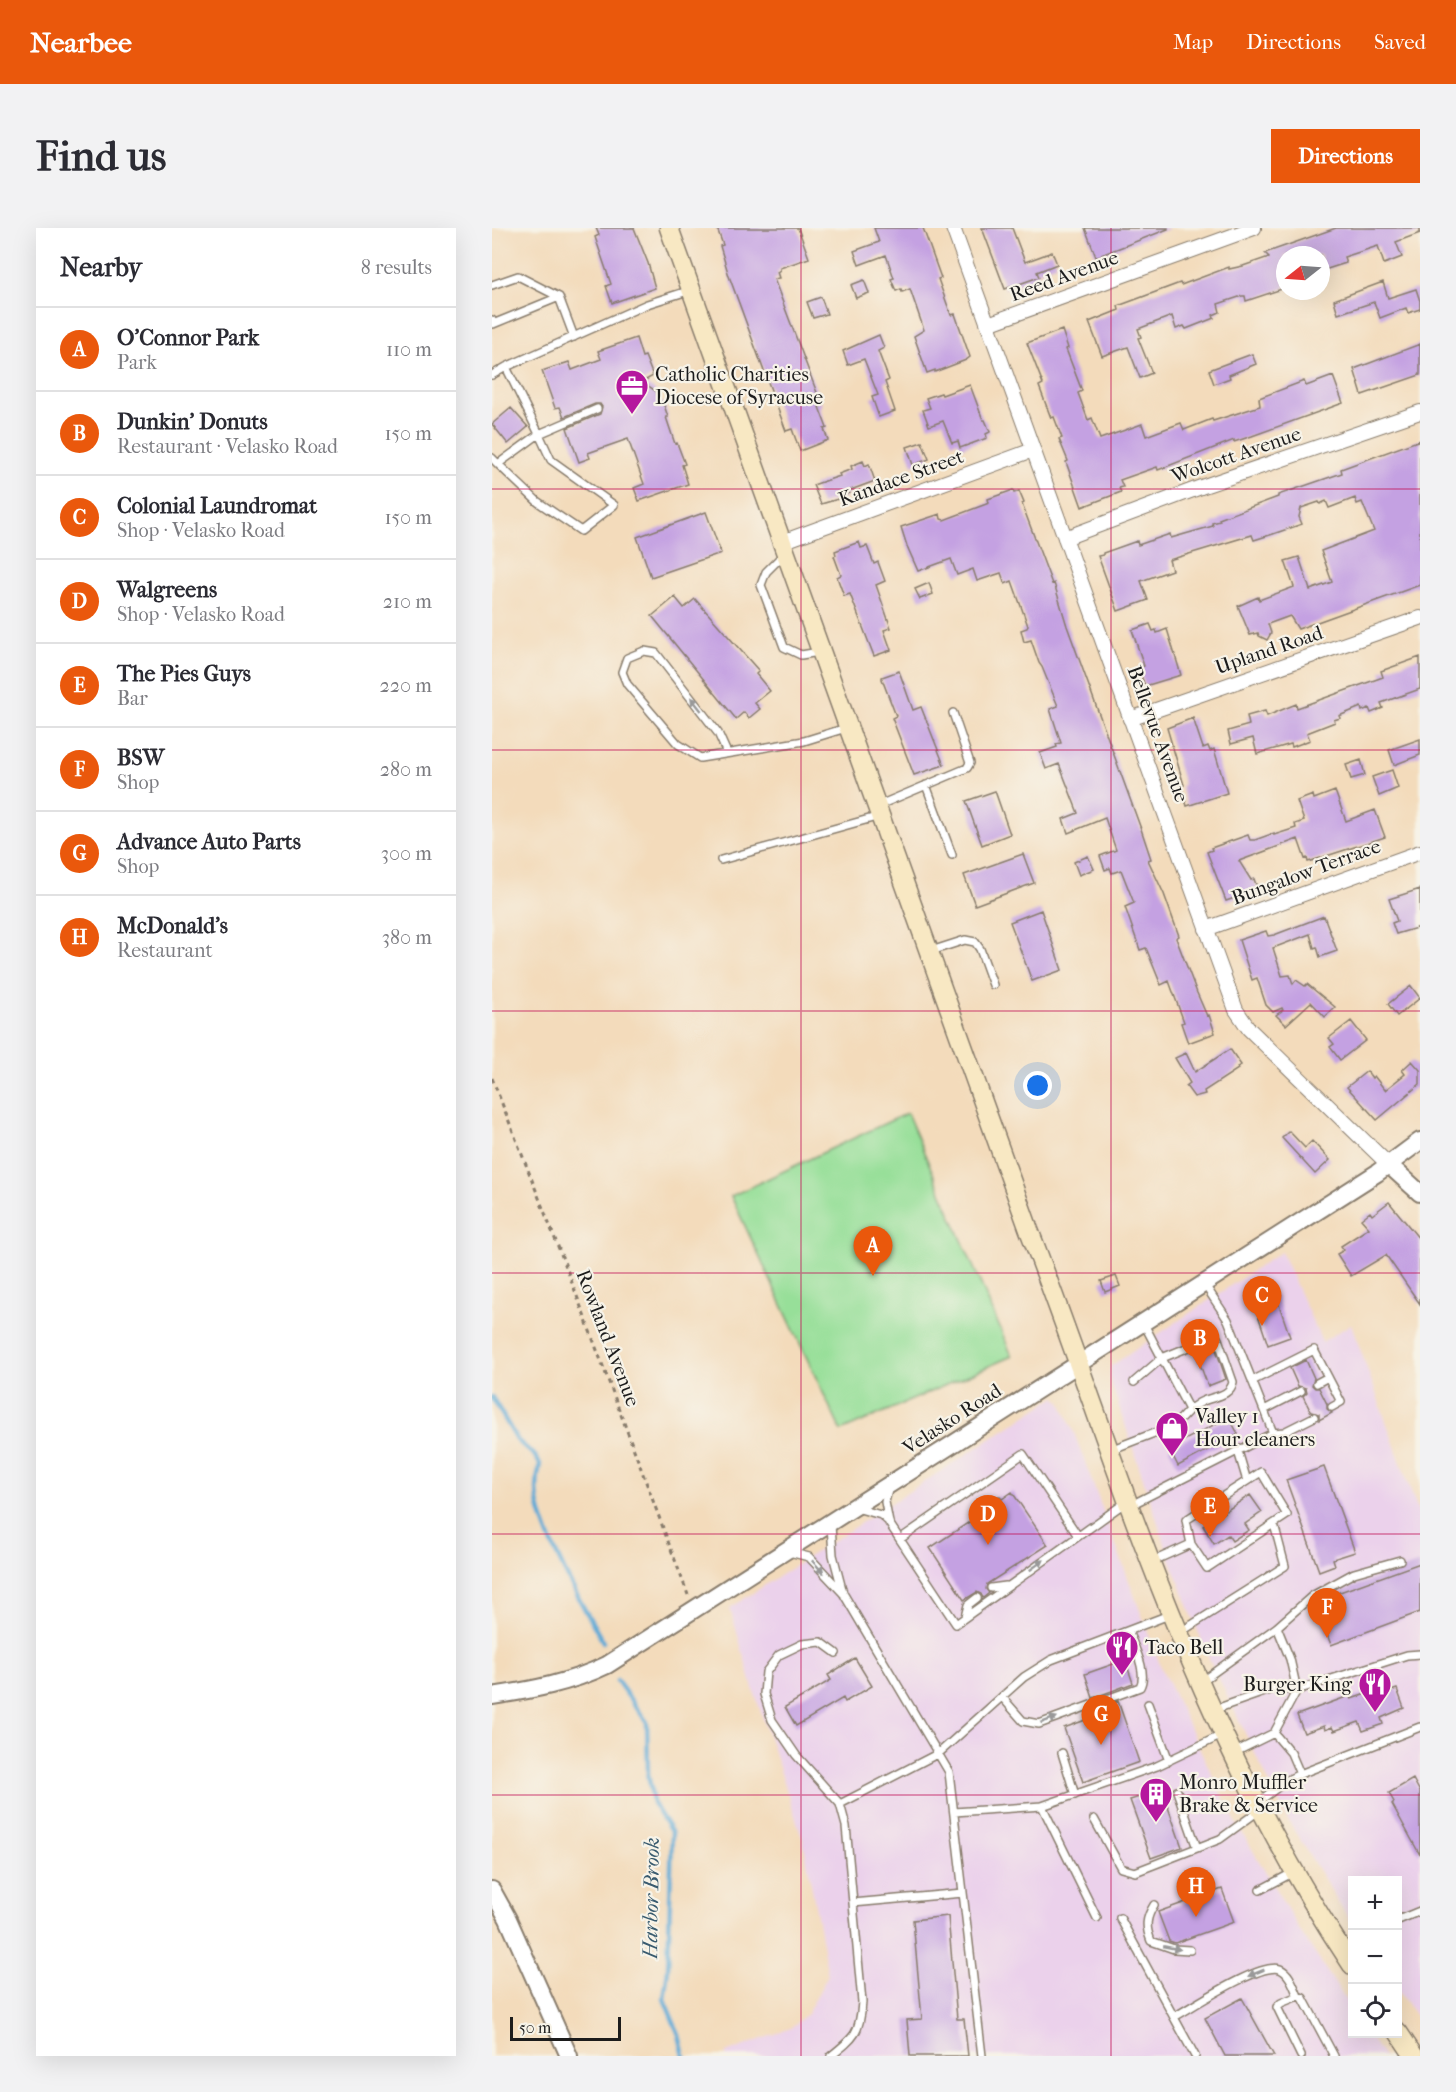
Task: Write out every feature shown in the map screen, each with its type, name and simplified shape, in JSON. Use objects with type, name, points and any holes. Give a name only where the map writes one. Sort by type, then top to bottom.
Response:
[{"type":"main road","points":[[669,228],[1079,1362],[1128,1504],[1200,1682],[1258,1807],[1294,1872],[1348,1954]]},
{"type":"main road","points":[[1402,2038],[1414,2056]]},
{"type":"street","name":"Bellevue Avenue","points":[[953,228],[1236,1010],[1249,1029],[1420,1193]]},
{"type":"street","name":"Reed Avenue","points":[[988,324],[1254,228]]},
{"type":"street","name":"Wolcott Avenue","points":[[1065,538],[1201,487],[1420,412]]},
{"type":"street","name":"Kandace Street","points":[[784,547],[1033,450]]},
{"type":"street","name":"Upland Road","points":[[1130,719],[1420,618]]},
{"type":"street","name":"Bungalow Terrace","points":[[1206,929],[1420,852]]},
{"type":"street","name":"Velasko Road","points":[[492,1696],[542,1688],[590,1673],[607,1665],[1388,1164],[1420,1141]]},
{"type":"street","points":[[492,1890],[508,1919],[569,2056]]},
{"type":"lane","points":[[492,285],[518,276],[559,297],[574,337]]},
{"type":"lane","points":[[492,375],[647,304],[691,290]]},
{"type":"lane","points":[[492,320],[493,324],[559,297]]},
{"type":"lane","points":[[506,367],[539,434],[551,460],[614,506],[581,531],[538,502],[495,461],[539,434],[597,409]]},
{"type":"lane","points":[[784,547],[766,572],[761,585],[784,647],[801,655],[821,652]]},
{"type":"lane","points":[[727,753],[718,733],[656,653],[644,651],[627,658],[622,672],[627,684],[678,744],[700,758],[804,741],[849,727]]},
{"type":"lane","points":[[721,860],[879,811],[926,785],[967,768],[970,763],[953,713]]},
{"type":"lane","points":[[926,785],[952,855]]},
{"type":"lane","points":[[929,951],[965,940],[975,942],[980,949],[993,985]]},
{"type":"lane","points":[[1204,1282],[1228,1320],[1273,1433]]},
{"type":"lane","points":[[1143,1321],[1189,1410]]},
{"type":"lane","points":[[1110,1450],[1175,1425],[1189,1410],[1201,1402],[1225,1394],[1232,1388],[1233,1382],[1218,1339],[1211,1338],[1162,1358],[1134,1382]]},
{"type":"lane","points":[[1252,1381],[1314,1350],[1341,1402],[1332,1407]]},
{"type":"lane","points":[[1317,1383],[1328,1377]]},
{"type":"lane","points":[[1264,1410],[1301,1391]]},
{"type":"lane","points":[[890,1484],[885,1502],[890,1522],[956,1624],[1078,1536],[1128,1504],[1273,1433],[1284,1432],[1314,1417]]},
{"type":"lane","points":[[1238,1451],[1247,1481]]},
{"type":"lane","points":[[900,1539],[1023,1454],[1078,1536]]},
{"type":"lane","points":[[1261,1472],[1287,1515],[1274,1524],[1207,1568],[1191,1544],[1186,1520],[1261,1472]]},
{"type":"lane","points":[[853,1508],[881,1515],[890,1522]]},
{"type":"lane","points":[[831,1523],[833,1555],[843,1593]]},
{"type":"lane","points":[[1179,1633],[1285,1566],[1274,1524]]},
{"type":"lane","points":[[1152,1562],[1191,1544]]},
{"type":"lane","points":[[786,1551],[809,1557],[843,1593],[949,1772],[982,2056]]},
{"type":"lane","points":[[1200,1682],[1277,1628],[1312,1596],[1354,1573],[1400,1560]]},
{"type":"lane","points":[[991,1588],[1009,1586]]},
{"type":"lane","points":[[965,1617],[968,1605],[977,1598]]},
{"type":"lane","points":[[840,1804],[939,1754],[1024,1677],[1052,1660],[1172,1614]]},
{"type":"lane","points":[[1233,1753],[1274,1733],[1297,1690],[1290,1659],[1277,1628]]},
{"type":"lane","points":[[1002,1697],[1023,1721],[1039,1724],[1140,1687],[1143,1681],[1142,1672],[1128,1631]]},
{"type":"lane","points":[[831,2056],[848,2042],[861,2026],[862,2002],[846,1826],[840,1804],[796,1755],[772,1720],[764,1694],[766,1672],[779,1655],[802,1644],[821,1642],[836,1653]]},
{"type":"lane","points":[[1213,1710],[1273,1689],[1297,1690],[1407,1655],[1420,1654]]},
{"type":"lane","points":[[1148,1704],[1169,1761]]},
{"type":"lane","points":[[1094,1819],[1121,1868],[1135,1872],[1220,1839],[1286,1781],[1420,1727]]},
{"type":"lane","points":[[954,1812],[1042,1806],[1169,1761],[1224,1733]]},
{"type":"lane","points":[[1274,1733],[1291,1753],[1300,1774]]},
{"type":"lane","points":[[1062,1753],[1075,1795]]},
{"type":"lane","points":[[1177,1791],[1197,1848]]},
{"type":"lane","points":[[1042,1806],[1097,1918]]},
{"type":"lane","points":[[1260,1890],[1294,1872]]},
{"type":"lane","points":[[853,1903],[963,1893]]},
{"type":"lane","points":[[1155,1905],[1148,1916],[1146,1927],[1151,1941],[1174,1949],[1190,1950]]},
{"type":"lane","points":[[1402,1918],[1420,1911]]},
{"type":"lane","points":[[1120,1918],[1195,2056]]},
{"type":"lane","points":[[1174,2017],[1254,1972],[1269,1968],[1282,1969],[1291,1979],[1298,1996],[1303,1998],[1334,2056]]},
{"type":"lane","points":[[1298,1996],[1281,2002],[1277,2007],[1301,2056]]},
{"type":"path","name":"Rowland Avenue","points":[[492,1078],[568,1272],[693,1609]]},
{"type":"shaded area","points":[[1281,1252],[1322,1342],[1351,1324],[1420,1516],[1420,2021],[1402,1996],[1402,1876],[1348,1876],[1348,1918],[1286,1817],[1206,1652],[1167,1550],[1110,1380],[1111,1366]]},
{"type":"shaded area","points":[[1055,1397],[1061,1402],[1073,1430],[1162,1670],[1230,1812],[1302,1934],[1348,2003],[1348,2038],[1371,2038],[1383,2056],[726,2056],[726,2053],[791,2028],[807,2014],[828,1975],[803,1840],[753,1688],[730,1608]]},
{"type":"green space","points":[[907,1113],[1012,1356],[841,1431],[731,1196]]},
{"type":"building","points":[[596,228],[634,228],[655,288],[612,303],[606,286],[611,284],[595,237],[599,235]]},
{"type":"building","points":[[717,228],[798,228],[809,258],[780,268],[777,272],[779,278],[774,279],[822,406],[819,407],[827,428],[824,429],[828,440],[800,451],[792,429],[786,431],[729,276]]},
{"type":"building","points":[[874,228],[923,228],[941,278],[938,279],[951,315],[955,314],[970,357],[966,360],[927,373],[914,336],[924,330],[910,289],[902,292],[901,289],[896,291],[886,255],[859,265],[854,251],[879,242]]},
{"type":"building","points":[[982,228],[1012,228],[1025,262],[1052,252],[1057,264],[1037,272],[1039,277],[1005,289]]},
{"type":"building","points":[[1085,228],[1168,228],[1168,229],[1096,257]]},
{"type":"building","points":[[1336,228],[1420,228],[1420,233],[1396,242],[1402,257],[1384,264],[1378,246],[1344,257],[1346,263],[1330,268],[1330,246],[1285,246]]},
{"type":"building","points":[[1276,249],[1276,291],[1246,301],[1245,296],[1242,296],[1218,304],[1220,312],[1213,315],[1214,318],[1186,329],[1184,326],[1176,329],[1172,316],[1138,329],[1141,337],[1138,338],[1152,373],[1140,378],[1128,347],[1102,356],[1089,322],[1119,310],[1118,306],[1180,283],[1181,285],[1229,267],[1229,269],[1243,266],[1269,257],[1265,253]]},
{"type":"building","points":[[864,280],[869,293],[856,298],[851,285]]},
{"type":"building","points":[[1383,282],[1388,298],[1416,289],[1420,309],[1408,313],[1406,308],[1380,318],[1374,302],[1338,314],[1334,300]]},
{"type":"building","points":[[821,297],[827,314],[813,318],[807,302]]},
{"type":"building","points":[[1062,330],[1068,348],[1066,349],[1082,391],[1078,393],[1088,420],[1092,418],[1100,439],[1142,424],[1146,436],[1181,423],[1184,430],[1212,419],[1213,421],[1260,406],[1259,398],[1304,381],[1306,386],[1333,376],[1343,403],[1234,442],[1234,440],[1158,470],[1157,467],[1120,480],[1123,487],[1119,488],[1121,492],[1082,507],[1059,439],[1062,438],[1054,417],[1051,418],[1039,386],[1043,384],[1027,343]]},
{"type":"building","points":[[879,335],[884,348],[878,351],[889,380],[885,382],[895,411],[879,417],[872,397],[878,395],[864,359],[848,365],[843,351]]},
{"type":"building","points":[[636,338],[642,357],[645,356],[653,376],[642,382],[656,391],[660,403],[663,402],[675,444],[677,443],[685,464],[682,465],[688,484],[639,501],[634,488],[644,484],[628,439],[588,453],[590,458],[579,462],[567,428],[600,414],[602,407],[600,404],[595,404],[564,417],[560,407],[555,408],[542,371],[569,362],[572,370],[601,359],[598,351]]},
{"type":"building","points":[[1420,344],[1420,375],[1362,395],[1354,369]]},
{"type":"building","points":[[1252,354],[1256,364],[1214,384],[1209,370]]},
{"type":"building","points":[[970,385],[990,432],[986,434],[987,438],[960,448],[958,441],[952,443],[943,421],[929,426],[923,410],[930,408],[926,398]]},
{"type":"building","points":[[511,408],[528,427],[508,444],[492,424]]},
{"type":"building","points":[[1420,440],[1420,585],[1298,629],[1290,616],[1268,624],[1271,633],[1267,640],[1258,633],[1250,635],[1238,606],[1258,597],[1259,600],[1294,587],[1285,561],[1299,557],[1310,590],[1332,582],[1321,551],[1374,531],[1362,502],[1357,504],[1355,498],[1329,508],[1326,501],[1301,508],[1299,517],[1302,524],[1273,534],[1254,540],[1252,535],[1169,560],[1172,570],[1141,581],[1148,600],[1118,611],[1098,556],[1103,553],[1137,541],[1138,545],[1170,534],[1171,538],[1213,526],[1212,523],[1220,521],[1219,519],[1278,497],[1278,495],[1342,473],[1341,469]]},
{"type":"building","points":[[922,442],[929,459],[913,465],[907,447]]},
{"type":"building","points":[[863,461],[865,466],[869,464],[875,481],[848,491],[845,497],[821,504],[813,485],[840,476],[839,474],[852,469],[851,466]]},
{"type":"building","points":[[1013,490],[1014,493],[1019,491],[1052,584],[1054,583],[1067,626],[1141,829],[1151,859],[1148,860],[1164,894],[1179,936],[1176,938],[1215,1033],[1188,1043],[1181,1023],[1184,1022],[1169,981],[1161,985],[1146,948],[1140,950],[1125,907],[1134,903],[1121,870],[1112,873],[1110,868],[1105,870],[1100,856],[1116,850],[1105,818],[1068,833],[1063,819],[1078,813],[1059,764],[1046,769],[1040,753],[1057,747],[1056,744],[1061,743],[1050,709],[1058,706],[1031,640],[1024,642],[1021,630],[1028,626],[1012,581],[1005,584],[1001,573],[977,581],[973,569],[957,575],[951,559],[918,571],[907,546],[901,527],[940,514],[941,519],[944,520],[989,503],[988,499]]},
{"type":"building","points":[[706,512],[721,553],[651,577],[637,537]]},
{"type":"building","points":[[859,542],[861,548],[867,546],[874,564],[878,562],[885,581],[876,585],[891,628],[884,630],[891,650],[874,656],[850,594],[844,596],[837,577],[841,575],[834,556],[835,551]]},
{"type":"building","points":[[929,583],[933,594],[920,599],[915,589]]},
{"type":"building","points":[[675,597],[684,608],[695,599],[759,671],[756,674],[770,691],[755,703],[760,709],[749,718],[744,712],[736,719],[652,616]]},
{"type":"building","points":[[1150,624],[1153,631],[1156,630],[1157,633],[1167,629],[1181,675],[1145,686],[1138,668],[1144,666],[1132,630]]},
{"type":"building","points":[[1420,657],[1420,689],[1381,703],[1383,708],[1371,713],[1369,708],[1362,711],[1361,707],[1339,716],[1340,718],[1334,720],[1335,722],[1307,733],[1310,740],[1292,747],[1291,744],[1257,754],[1253,738],[1231,744],[1228,731],[1249,725],[1247,716],[1265,711],[1267,716],[1296,704],[1297,708],[1383,677],[1381,671]]},
{"type":"building","points":[[899,671],[913,710],[921,707],[944,765],[914,775],[892,718],[896,716],[882,679],[882,677]]},
{"type":"building","points":[[1193,718],[1203,748],[1208,746],[1210,751],[1214,749],[1227,793],[1187,806],[1181,786],[1184,785],[1167,728]]},
{"type":"building","points":[[1420,739],[1420,755],[1394,765],[1389,750]]},
{"type":"building","points":[[1361,760],[1365,775],[1351,779],[1346,765]]},
{"type":"building","points":[[1392,770],[1398,788],[1379,796],[1372,777]]},
{"type":"building","points":[[995,791],[1010,834],[982,845],[966,801]]},
{"type":"building","points":[[1335,791],[1346,821],[1375,810],[1385,837],[1308,862],[1298,839],[1239,861],[1251,880],[1254,879],[1258,890],[1226,901],[1207,852],[1212,850],[1211,848],[1248,835],[1250,840],[1255,840],[1296,828],[1295,824],[1304,821],[1297,801],[1313,795],[1314,799]]},
{"type":"building","points":[[1023,854],[1034,883],[975,905],[964,875]]},
{"type":"building","points":[[1088,856],[1094,869],[1079,875],[1074,862]]},
{"type":"building","points":[[1420,889],[1420,927],[1396,934],[1392,923],[1397,921],[1389,899]]},
{"type":"building","points":[[1041,910],[1062,970],[1032,981],[1010,922]]},
{"type":"building","points":[[1324,916],[1337,951],[1320,957],[1317,947],[1314,948],[1310,934],[1273,948],[1282,976],[1290,975],[1293,984],[1296,980],[1305,986],[1307,984],[1335,1007],[1325,1017],[1311,1002],[1286,1025],[1276,1015],[1283,1010],[1282,1008],[1273,1012],[1266,1005],[1257,978],[1252,980],[1239,940],[1266,931],[1268,936],[1274,935]]},
{"type":"building","points":[[1411,986],[1420,998],[1397,1016],[1388,1004]]},
{"type":"building","points":[[1351,1021],[1366,1040],[1340,1060],[1330,1047],[1334,1044],[1329,1038]]},
{"type":"building","points":[[1230,1049],[1241,1065],[1237,1067],[1238,1069],[1204,1091],[1205,1094],[1194,1097],[1186,1086],[1190,1083],[1175,1058],[1186,1053],[1195,1072]]},
{"type":"building","points":[[1412,1061],[1420,1070],[1420,1084],[1377,1120],[1347,1087],[1367,1071],[1385,1090],[1405,1074],[1402,1070]]},
{"type":"building","points":[[1289,1131],[1305,1148],[1312,1141],[1330,1160],[1315,1174],[1282,1138]]},
{"type":"building","points":[[1389,1202],[1420,1240],[1420,1304],[1386,1255],[1351,1276],[1337,1254],[1344,1250],[1341,1246],[1369,1228],[1361,1219],[1370,1212],[1372,1215]]},
{"type":"building","points":[[1116,1276],[1120,1286],[1105,1292],[1101,1281]]},
{"type":"building","points":[[1276,1296],[1290,1337],[1268,1345],[1254,1303]]},
{"type":"building","points":[[1214,1344],[1226,1379],[1208,1386],[1195,1351]]},
{"type":"building","points":[[1306,1360],[1314,1378],[1312,1385],[1319,1388],[1327,1409],[1332,1413],[1319,1420],[1319,1414],[1311,1412],[1303,1396],[1307,1392],[1306,1388],[1298,1386],[1290,1368]]},
{"type":"building","points":[[1229,1417],[1238,1434],[1178,1466],[1169,1448]]},
{"type":"building","points":[[1324,1467],[1355,1552],[1333,1559],[1335,1565],[1319,1571],[1286,1480]]},
{"type":"building","points":[[1012,1492],[1048,1545],[987,1584],[986,1589],[989,1593],[983,1598],[977,1592],[964,1600],[930,1548],[992,1507],[989,1502],[999,1496],[1002,1499]]},
{"type":"building","points":[[1250,1495],[1262,1512],[1245,1524],[1249,1530],[1232,1541],[1228,1535],[1214,1544],[1203,1526]]},
{"type":"building","points":[[1420,1563],[1420,1612],[1331,1645],[1315,1601]]},
{"type":"building","points":[[855,1658],[872,1686],[845,1702],[843,1698],[796,1726],[785,1707],[831,1680],[828,1675]]},
{"type":"building","points":[[1125,1660],[1133,1683],[1093,1698],[1085,1674]]},
{"type":"building","points":[[1397,1689],[1404,1708],[1381,1718],[1383,1724],[1363,1731],[1359,1722],[1334,1731],[1332,1727],[1325,1730],[1324,1726],[1304,1733],[1297,1715],[1349,1696],[1351,1699],[1372,1692],[1375,1696]]},
{"type":"building","points":[[1118,1701],[1139,1762],[1083,1782],[1064,1728],[1099,1715],[1097,1709]]},
{"type":"building","points":[[1413,1779],[1420,1792],[1420,1855],[1392,1804],[1394,1802],[1389,1793]]},
{"type":"building","name":"Monro Muffler Brake & Service","points":[[1162,1790],[1182,1847],[1151,1858],[1130,1800]]},
{"type":"building","points":[[1222,1889],[1234,1922],[1175,1943],[1169,1941],[1158,1912]]},
{"type":"building","points":[[948,1916],[957,2019],[964,2019],[968,2056],[910,2056],[907,2020],[922,2019],[913,1920]]},
{"type":"building","points":[[1242,1998],[1274,2056],[1225,2056],[1205,2018]]},
{"type":"waterway","name":"Harbor Brook","points":[[492,1397],[517,1440],[535,1456],[540,1464],[537,1496],[544,1524],[567,1576],[603,1642]]},
{"type":"waterway","name":"Harbor Brook","points":[[617,1681],[647,1722],[648,1773],[653,1803],[672,1833],[668,1969],[664,1999],[679,2035],[684,2056]]},
{"type":"place","name":"Catholic Charities Diocese of Syracuse","points":[[632,415]]},
{"type":"place","name":"O'Connor Park","points":[[873,1276]]},
{"type":"place","name":"Colonial Laundromat","points":[[1262,1326]]},
{"type":"place","name":"Dunkin' Donuts","points":[[1200,1369]]},
{"type":"place","name":"Valley 1 Hour cleaners","points":[[1172,1457]]},
{"type":"place","name":"The Pies Guys","points":[[1210,1537]]},
{"type":"place","name":"Walgreens","points":[[988,1545]]},
{"type":"place","name":"BSW","points":[[1327,1638]]},
{"type":"place","name":"Taco Bell","points":[[1122,1676]]},
{"type":"place","name":"Burger King","points":[[1375,1713]]},
{"type":"place","name":"Advance Auto Parts","points":[[1101,1745]]},
{"type":"place","name":"Monro Muffler Brake & Service","points":[[1156,1823]]},
{"type":"place","name":"McDonald's","points":[[1196,1917]]}]
